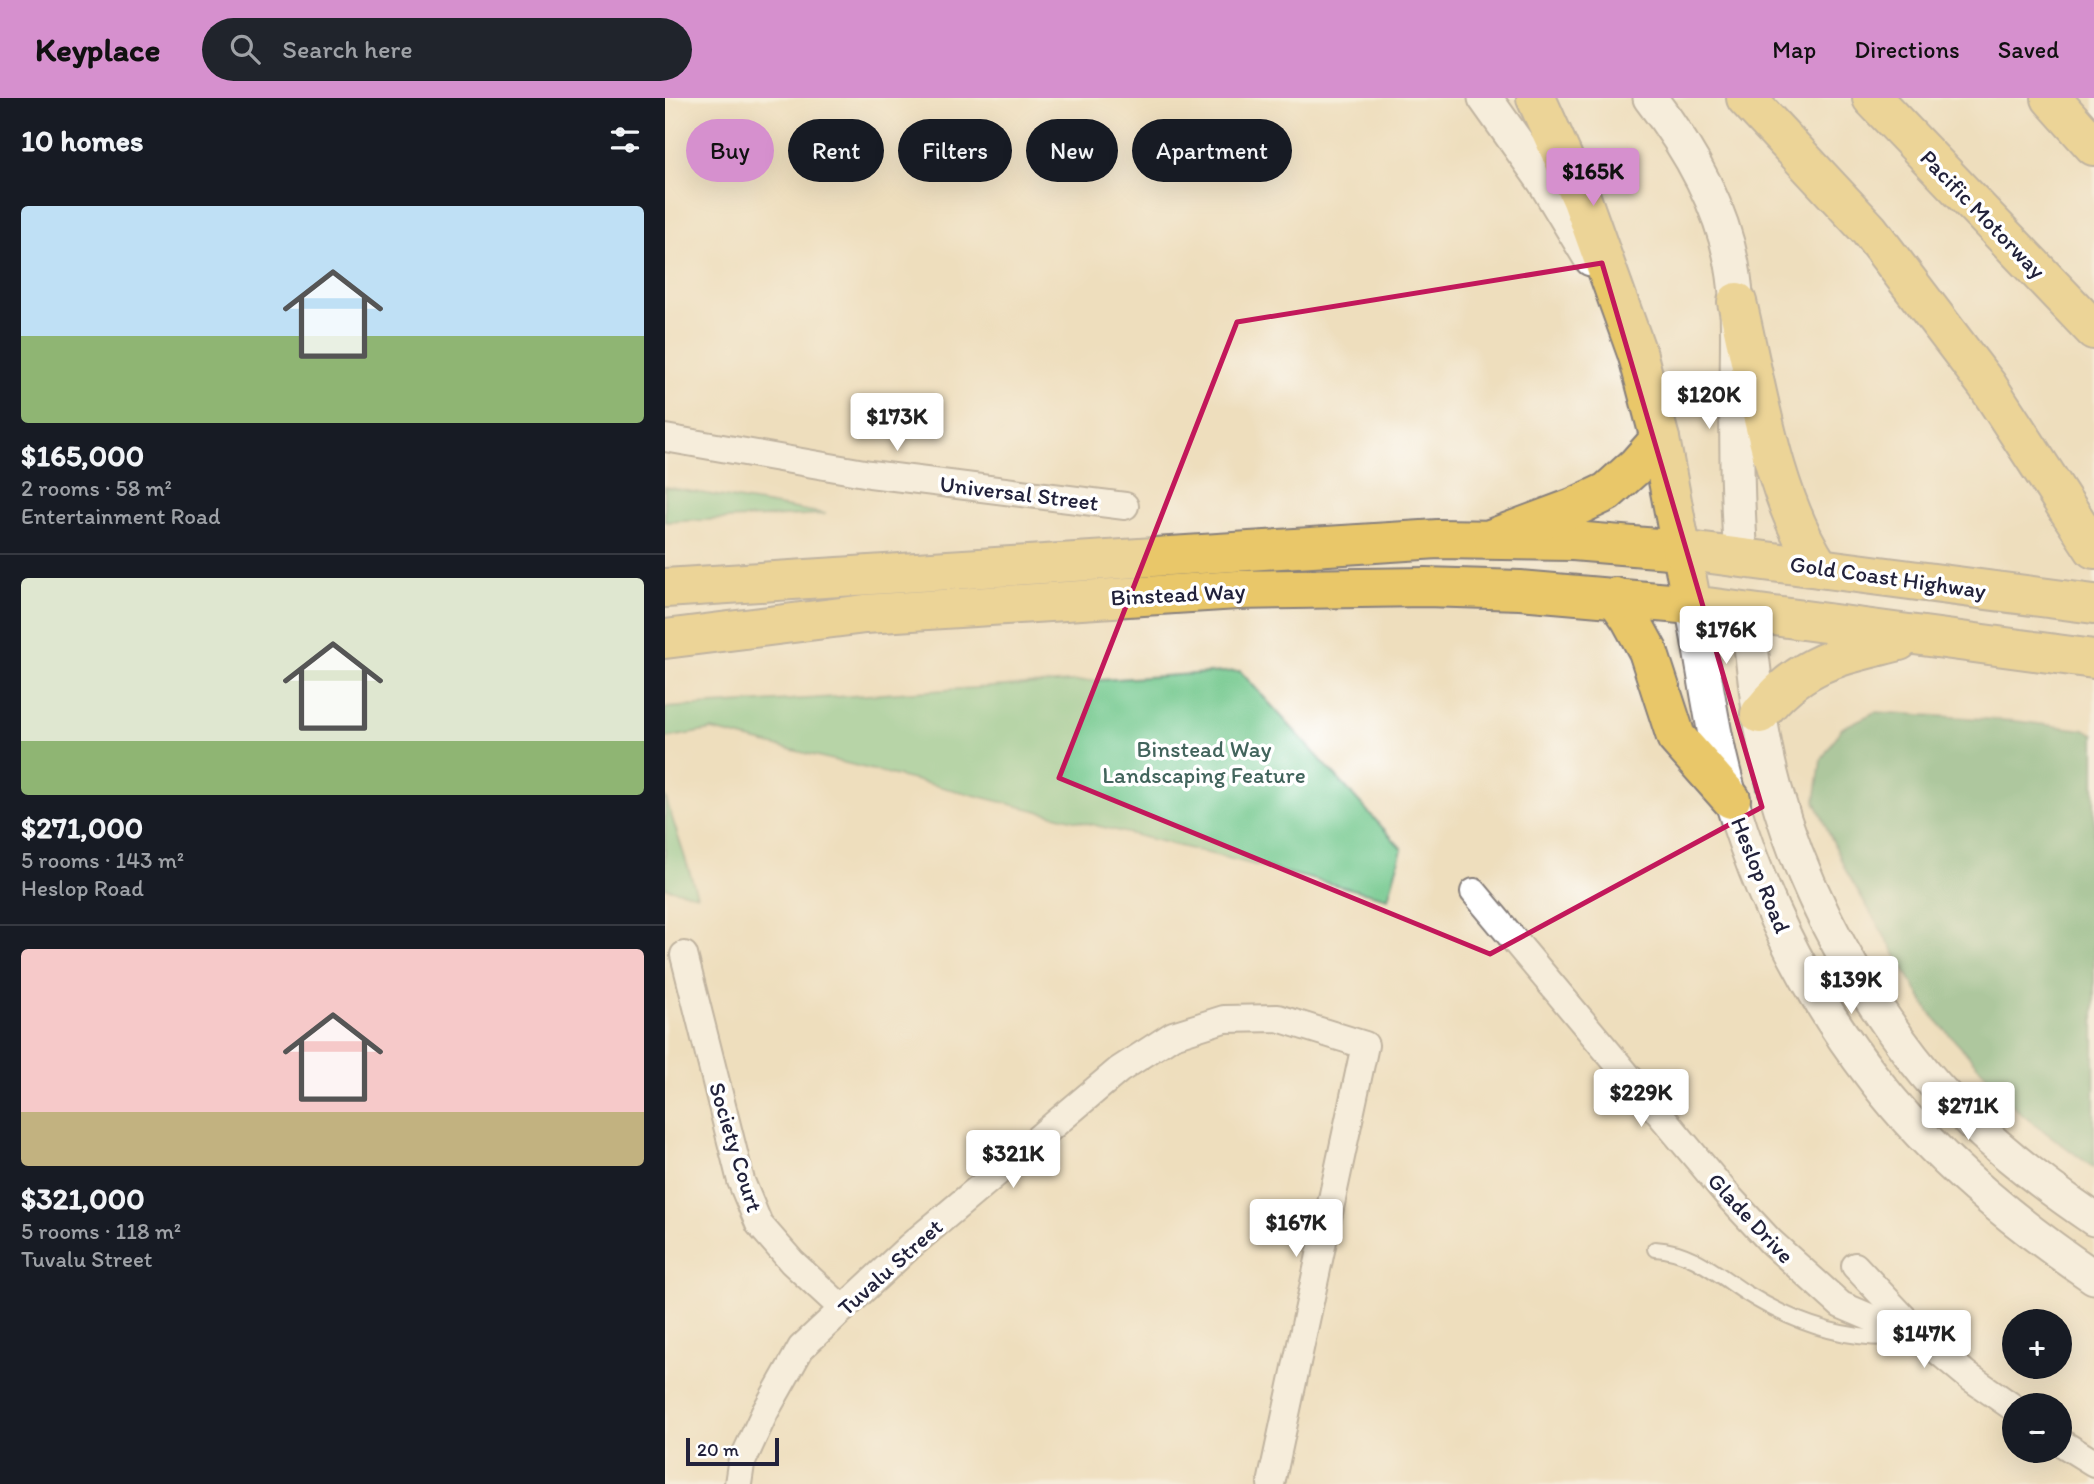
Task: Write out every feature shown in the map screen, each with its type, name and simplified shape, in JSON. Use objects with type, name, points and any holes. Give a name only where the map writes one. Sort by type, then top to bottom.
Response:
[{"type":"main road","points":[[1536,98],[1582,200],[1638,356],[1660,439],[1692,605],[2079,658]]},
{"type":"main road","points":[[1746,98],[1868,230],[1987,385],[2094,550]]},
{"type":"main road","name":"Pacific Motorway","points":[[1872,98],[2094,330]]},
{"type":"main road","points":[[2051,98],[2094,146]]},
{"type":"main road","points":[[1737,302],[1779,477],[1806,547],[1820,568]]},
{"type":"main road","points":[[1493,538],[1573,508],[1607,492],[1637,465],[1660,439]]},
{"type":"main road","name":"Binstead Way","points":[[665,588],[1365,542],[1493,538],[1603,542],[1681,550]]},
{"type":"main road","name":"Gold Coast Highway","points":[[1681,550],[2094,604]]},
{"type":"main road","points":[[1741,558],[1747,611]]},
{"type":"main road","name":"Binstead Way","points":[[665,639],[865,614],[1237,590],[1426,587],[1520,590],[1692,605]]},
{"type":"main road","points":[[1615,597],[1648,651],[1676,737],[1731,799]]},
{"type":"main road","points":[[1760,714],[1776,695],[1810,668],[1827,660],[1918,636]]},
{"type":"street","points":[[1485,98],[1560,205],[1616,306],[1638,356]]},
{"type":"street","points":[[1650,98],[1672,126],[1707,189],[1728,246],[1737,302],[1736,476],[1741,558]]},
{"type":"street","name":"Universal Street","points":[[665,438],[870,474],[1125,506]]},
{"type":"street","name":"Heslop Road","points":[[1692,605],[1720,756],[1731,799],[1747,850],[1778,923],[1806,977],[1874,1080],[1945,1157],[2033,1235],[2094,1277]]},
{"type":"street","name":"Heslop Road","points":[[1747,611],[1760,714],[1775,789],[1792,842],[1835,938],[1871,998],[1913,1059],[1959,1109],[2009,1156],[2094,1219]]},
{"type":"street","name":"Glade Drive","points":[[1473,892],[1730,1198],[1772,1242],[1841,1305],[1920,1339]]},
{"type":"street","name":"Society Court","points":[[684,955],[741,1181],[759,1224],[792,1262],[843,1309]]},
{"type":"street","name":"Tuvalu Street","points":[[738,1484],[741,1464],[765,1412],[801,1348],[909,1247],[1119,1069],[1173,1035],[1224,1019],[1278,1018],[1365,1045],[1271,1484]]},
{"type":"street","name":"Glade Drive","points":[[1855,1266],[1920,1339],[2002,1400]]},
{"type":"street","points":[[2072,1449],[2094,1463]]},
{"type":"lane","points":[[1655,1249],[1687,1255],[1776,1310],[1832,1331],[1879,1339],[1920,1339]]},
{"type":"highlighted area","points":[[1602,263],[1762,807],[1490,954],[1059,778],[1237,322]]},
{"type":"green space","points":[[665,487],[826,514],[665,522]]},
{"type":"green space","name":"Binstead Way Landscaping Feature","points":[[1240,671],[1402,849],[1388,898],[712,730],[665,738],[665,708]]},
{"type":"green space","points":[[1875,712],[2016,721],[2085,730],[2094,734],[2094,1168],[2021,1114],[1930,1013],[1846,871],[1815,801],[1821,760],[1842,728]]},
{"type":"green space","points":[[665,796],[697,895],[666,888],[665,885]]}]
